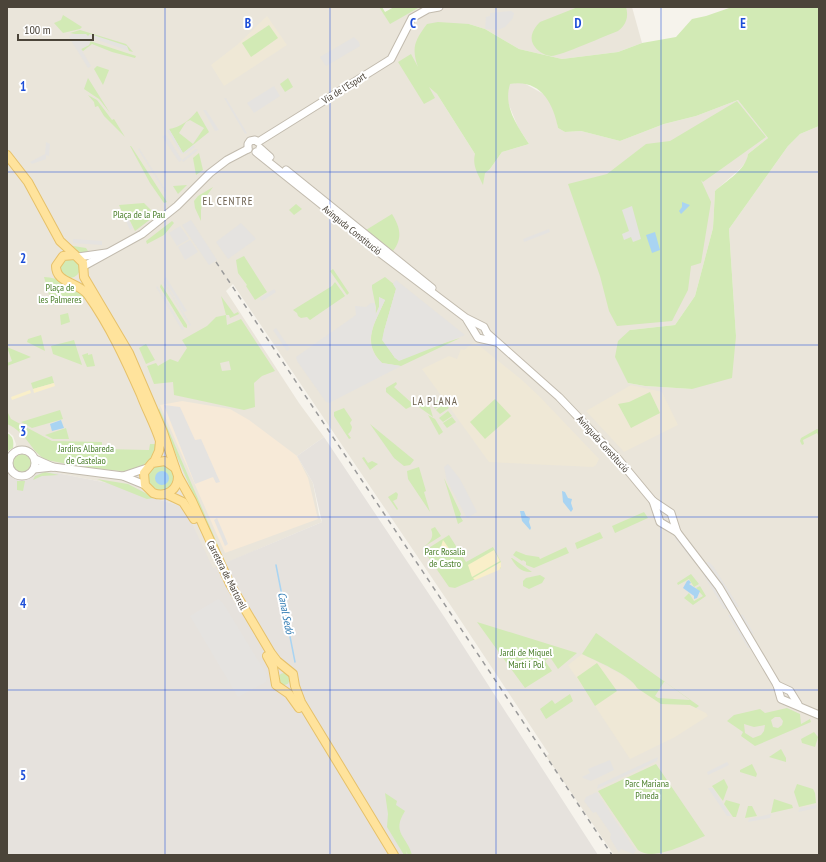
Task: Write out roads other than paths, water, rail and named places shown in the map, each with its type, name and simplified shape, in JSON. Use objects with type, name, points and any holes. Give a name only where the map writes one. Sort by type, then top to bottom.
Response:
[{"type":"main road","points":[[7,155],[28,182],[60,241],[60,259]]},
{"type":"main road","name":"Carretera de Martorell","points":[[60,241],[77,256],[84,269],[87,282],[129,353],[163,432],[177,472],[237,597],[271,653],[285,669],[293,674],[300,702],[394,855]]},
{"type":"main road","points":[[77,256],[66,255],[60,259],[56,266],[58,274],[63,280],[71,282],[87,294],[124,356],[160,441],[159,451],[154,462],[146,468],[144,477],[145,485]]},
{"type":"main road","points":[[71,282],[79,279],[84,269]]},
{"type":"main road","points":[[154,462],[165,461],[177,472],[174,488],[166,494]]},
{"type":"main road","name":"Carretera de Martorell","points":[[145,485],[153,493],[166,494],[183,502],[191,513],[234,600],[271,663],[276,685],[283,689],[296,704],[389,855]]},
{"type":"main road","points":[[274,676],[279,670],[285,669]]},
{"type":"main road","points":[[283,689],[291,686],[294,681]]},
{"type":"street","name":"Via de l'Esport","points":[[84,269],[106,253],[134,240],[152,227],[210,173],[227,160],[248,149],[248,144],[250,141],[255,140],[258,147],[391,59],[412,18],[428,9],[439,7]]},
{"type":"street","points":[[248,149],[251,152],[258,147]]},
{"type":"street","name":"Avinguda Constitució","points":[[258,147],[423,279],[477,328]]},
{"type":"street","name":"Via de l'Esport","points":[[77,256],[106,253]]},
{"type":"street","points":[[477,328],[485,328],[485,336],[476,337],[477,328]]},
{"type":"street","name":"Avinguda Constitució","points":[[485,336],[496,342],[559,397],[619,460],[653,501],[667,511]]},
{"type":"street","points":[[53,467],[35,459],[30,452],[24,450],[10,454],[8,463],[12,471],[21,476],[27,476],[34,469],[53,467],[123,476],[145,485]]},
{"type":"street","points":[[34,469],[35,459]]},
{"type":"street","points":[[123,476],[146,468]]},
{"type":"street","name":"Avinguda Constitució","points":[[653,501],[659,516]]},
{"type":"street","points":[[677,532],[671,513],[667,511],[661,512],[659,516],[660,522],[677,532],[719,587],[776,685],[782,692],[781,699],[819,715]]},
{"type":"street","points":[[664,524],[670,523],[673,518]]},
{"type":"street","points":[[782,692],[788,690],[799,706]]},
{"type":"street","points":[[785,701],[790,699],[791,694]]},
{"type":"water","points":[[682,202],[690,205],[681,214],[679,211],[682,207]]},
{"type":"water","points":[[655,232],[660,250],[652,253],[646,235]]},
{"type":"water","points":[[61,420],[64,428],[52,431],[50,424]]},
{"type":"water","points":[[159,471],[165,471],[169,475],[169,481],[165,485],[159,485],[155,481],[155,475]]},
{"type":"water","points":[[562,491],[565,492],[568,498],[572,499],[571,503],[573,509],[571,512],[563,502]]},
{"type":"water","points":[[520,511],[524,511],[526,516],[530,518],[530,530],[522,521]]},
{"type":"water","points":[[689,580],[691,583],[689,584],[700,591],[697,598],[694,599],[694,596],[683,588]]},
{"type":"waterway","name":"Canal Sedó","points":[[276,565],[295,662]]},
{"type":"railway","points":[[216,262],[612,855]]},
{"type":"district","name":"EL CENTRE","points":[[228,201]]},
{"type":"district","name":"LA PLANA","points":[[435,401]]},
{"type":"park label","name":"Plaça de la Pau","points":[[139,214]]},
{"type":"park label","name":"Plaça de les Palmeres","points":[[60,292]]},
{"type":"park label","name":"Jardins Albareda de Castelao","points":[[86,454]]},
{"type":"park label","name":"Parc Rosalia de Castro","points":[[445,556]]},
{"type":"park label","name":"Jardí de Miquel Martí i Pol","points":[[526,658]]},
{"type":"park label","name":"Parc Mariana Pineda","points":[[647,788]]}]
